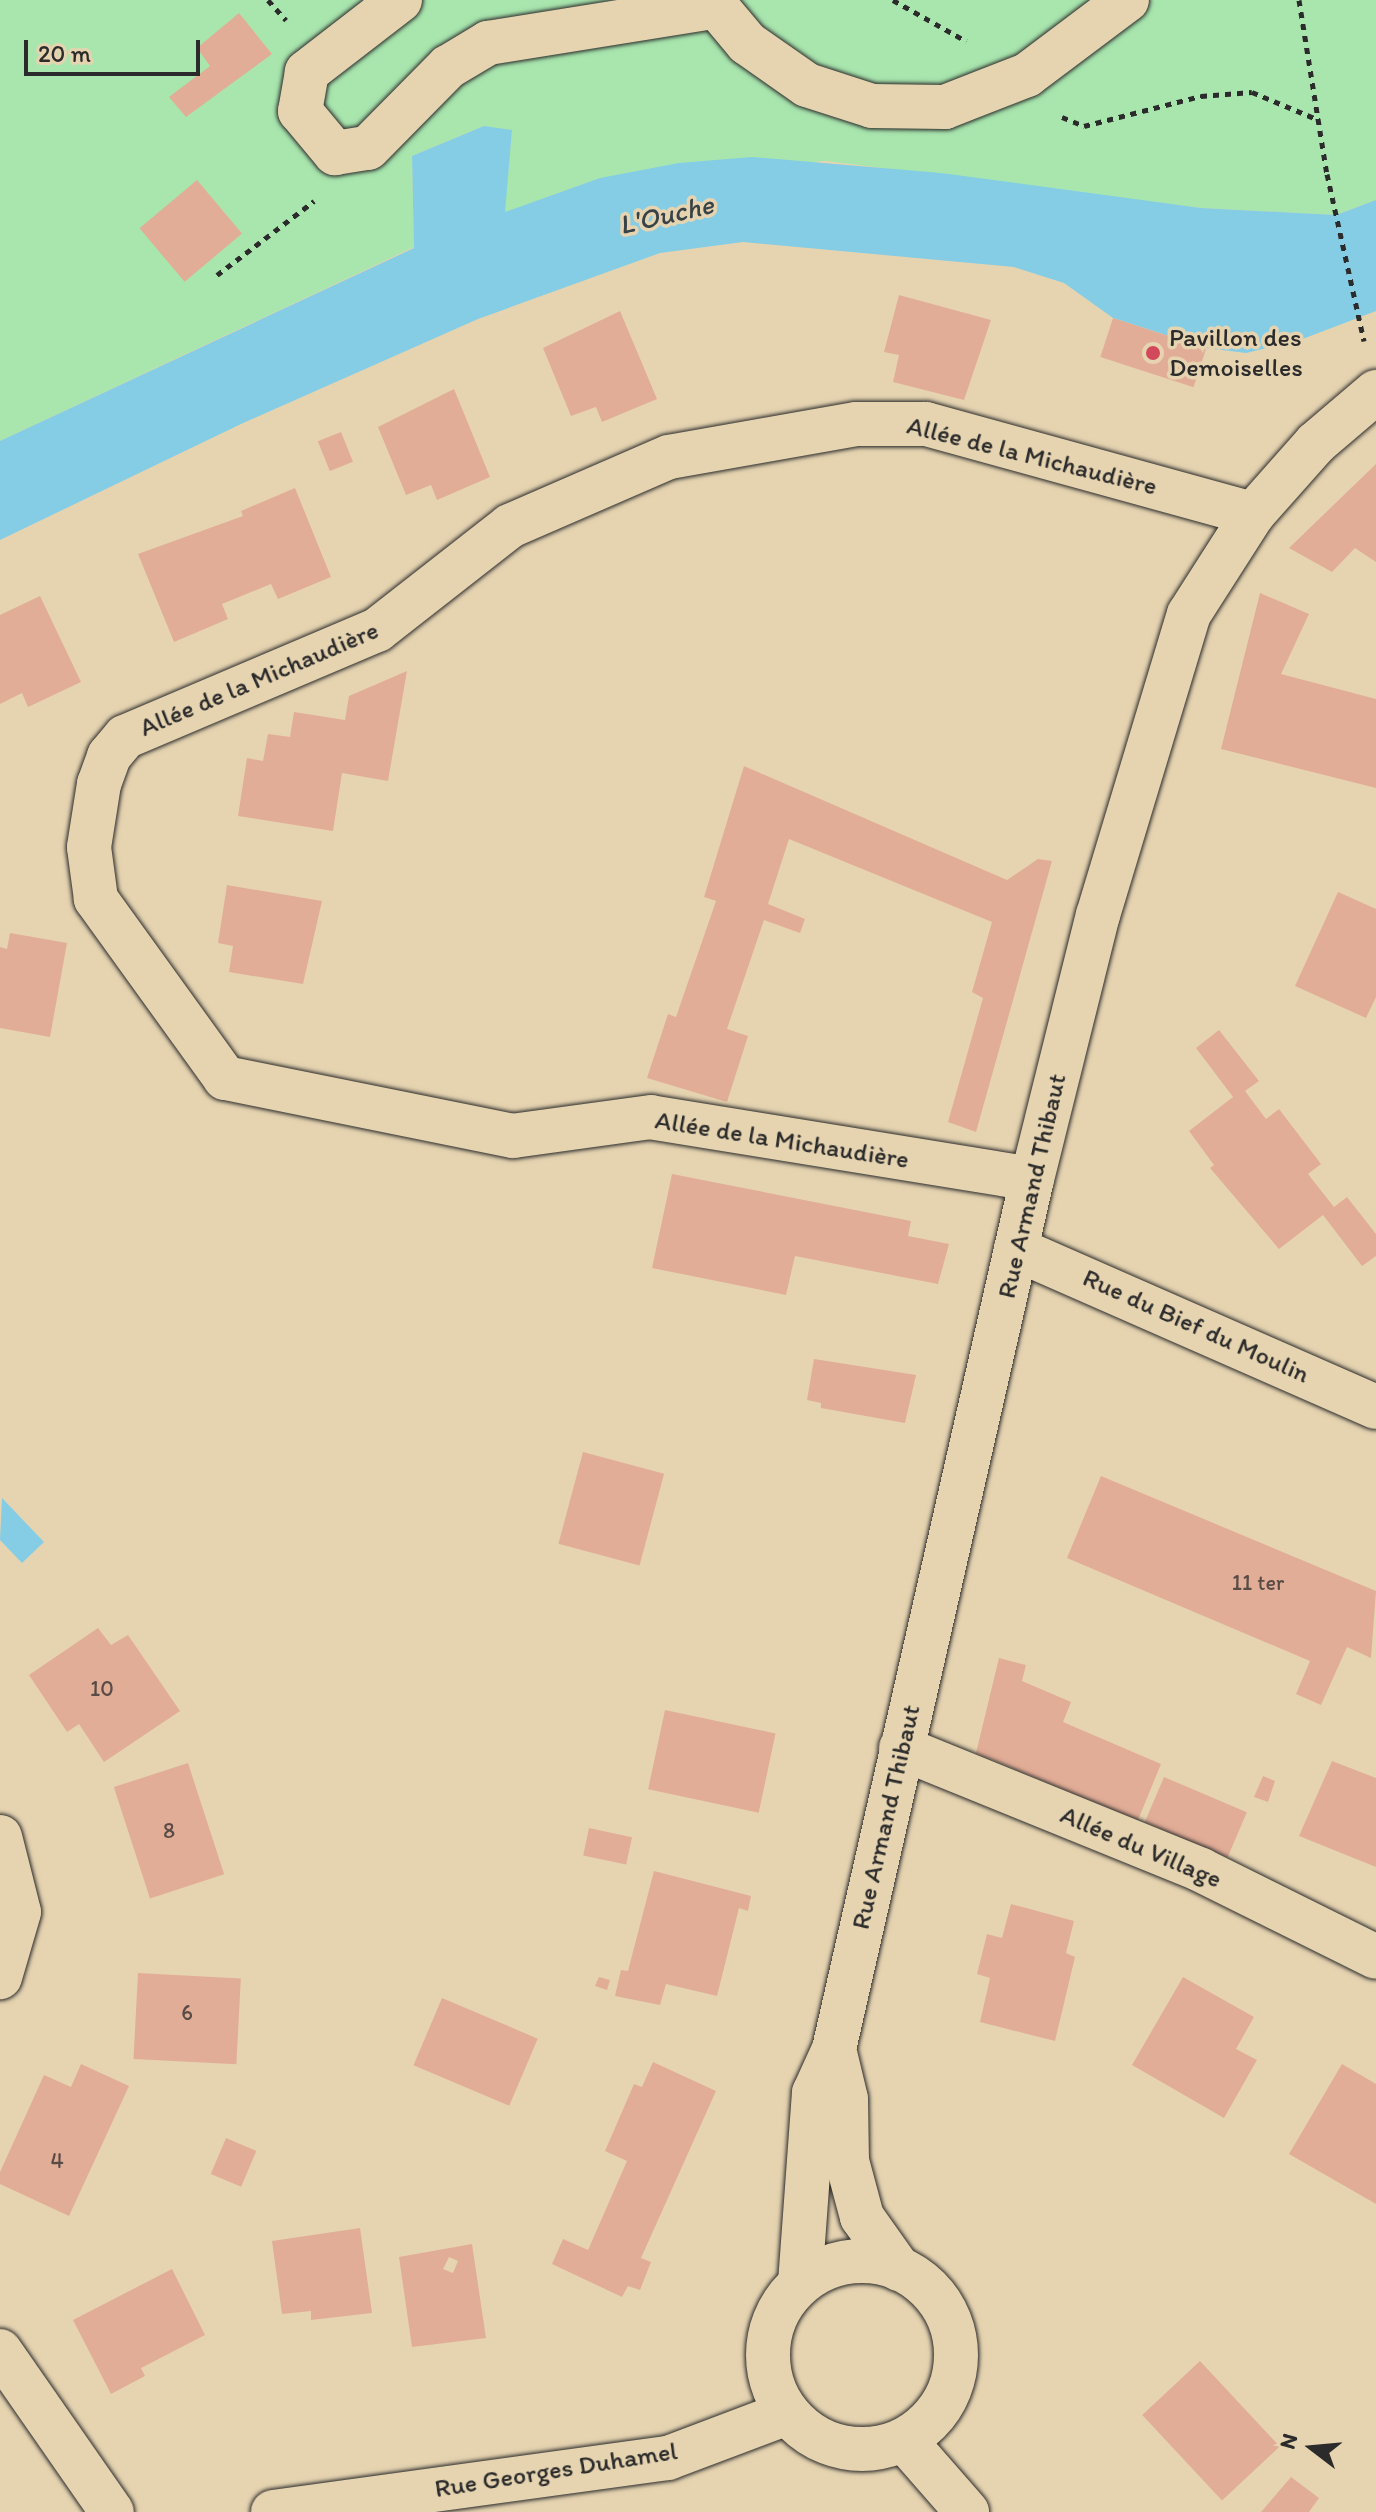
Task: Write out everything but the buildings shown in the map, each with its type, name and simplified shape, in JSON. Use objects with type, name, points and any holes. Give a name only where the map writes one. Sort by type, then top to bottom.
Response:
[{"type":"street","points":[[400,0],[307,72],[300,111],[335,153],[368,148],[448,67],[488,43],[712,3],[747,43],[807,85],[872,106],[945,107],[1027,75],[1127,0]]},
{"type":"street","points":[[1072,41],[1085,0]]},
{"type":"street","name":"Rue Armand Thibaut","points":[[800,2283],[814,2093],[834,2049],[1032,1179],[1098,915],[1189,614],[1253,514],[1316,443],[1376,392]]},
{"type":"street","name":"Allée de la Michaudière","points":[[1032,1179],[651,1117],[513,1136],[225,1078],[96,899],[89,847],[99,784],[109,756],[125,737],[377,630],[510,526],[669,457],[856,424],[926,424],[1253,514]]},
{"type":"street","name":"Rue du Bief du Moulin","points":[[1016,1249],[1376,1407]]},
{"type":"street","name":"Allée du Village","points":[[901,1748],[1201,1870],[1376,1957]]},
{"type":"street","points":[[0,1837],[19,1912],[0,1977]]},
{"type":"street","name":"Rue Armand Thibaut","points":[[834,2049],[846,2099],[847,2161],[862,2217],[899,2269]]},
{"type":"street","points":[[850,2260],[899,2269],[938,2297],[956,2340],[956,2373],[943,2404],[906,2442],[875,2449],[842,2448],[811,2435],[787,2413],[769,2373],[768,2340],[779,2309],[800,2283],[850,2260]]},
{"type":"street","points":[[0,2351],[112,2512]]},
{"type":"street","name":"Rue Georges Duhamel","points":[[273,2512],[668,2458],[787,2413]]},
{"type":"street","points":[[906,2442],[967,2512]]},
{"type":"path","points":[[1299,0],[1327,174],[1359,329]]},
{"type":"path","points":[[217,275],[316,200]]},
{"type":"green space","points":[[0,0],[1376,0],[1376,200],[1336,215],[1201,208],[826,161],[600,178],[504,213],[512,131],[484,126],[412,156],[414,247],[0,441]]},
{"type":"water","name":"L'Ouche","points":[[484,126],[512,130],[505,212],[600,178],[679,163],[752,157],[941,173],[1201,208],[1336,215],[1376,200],[1376,311],[1300,340],[1246,353],[1206,348],[1113,318],[1064,283],[1014,267],[743,242],[660,253],[478,319],[241,424],[0,540],[0,441],[414,248],[412,156]]},
{"type":"water","points":[[2,1498],[44,1542],[22,1563],[0,1540]]},
{"type":"place","name":"Pavillon des Demoiselles","points":[[1153,353]]}]
